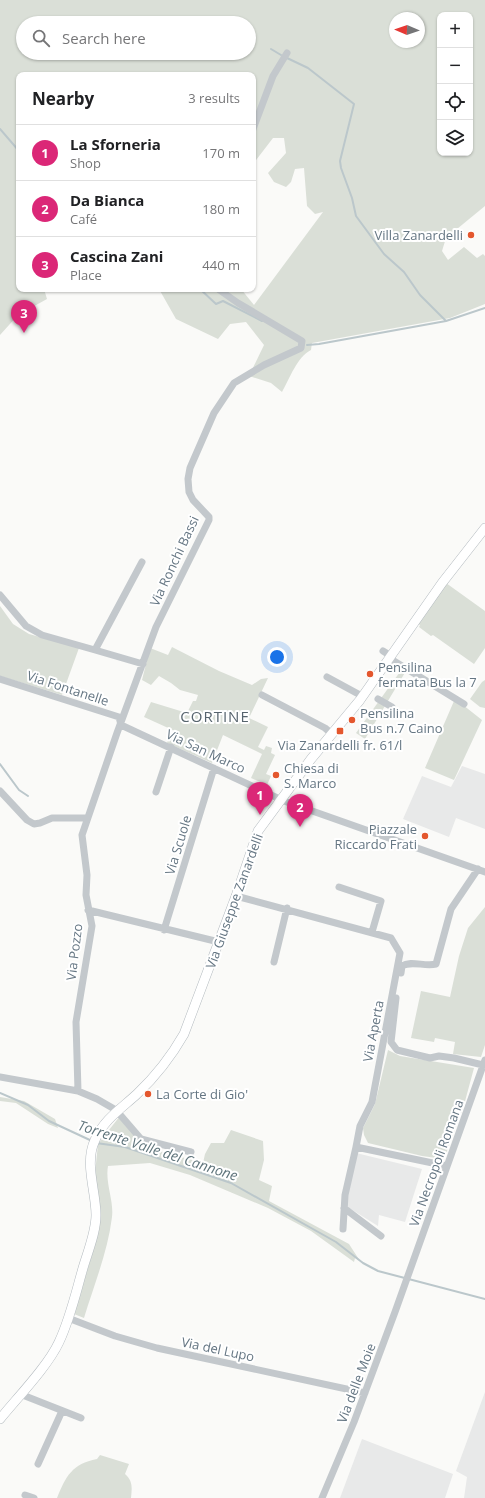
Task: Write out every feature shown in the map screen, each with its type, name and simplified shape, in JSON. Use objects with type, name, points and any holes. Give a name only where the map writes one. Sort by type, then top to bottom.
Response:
[{"type":"street","points":[[256,121],[273,76],[287,53]]},
{"type":"street","name":"Via Ronchi Bassi","points":[[121,725],[156,627],[209,520],[209,517],[193,500],[189,492],[188,479],[190,468],[214,413],[234,383],[264,365],[283,358],[302,348],[302,341],[222,292]]},
{"type":"street","name":"Via Giuseppe Zanardelli","points":[[0,1419],[58,1344],[68,1318],[92,1240],[96,1215],[91,1170],[93,1147],[96,1137],[116,1110],[137,1094],[176,1048],[192,1016],[258,831],[362,696],[388,655],[445,578],[485,528]]},
{"type":"street","points":[[95,650],[142,562]]},
{"type":"street","points":[[0,595],[26,626],[42,635],[144,664]]},
{"type":"street","points":[[388,655],[464,704]]},
{"type":"street","points":[[327,677],[362,696]]},
{"type":"street","name":"Via Fontanelle","points":[[0,679],[119,717],[121,725]]},
{"type":"street","points":[[262,695],[325,728],[332,734]]},
{"type":"street","points":[[378,700],[392,707]]},
{"type":"street","name":"Via San Marco","points":[[121,725],[171,747],[281,800],[482,870]]},
{"type":"street","name":"Via Pozzo","points":[[78,1091],[76,1022],[92,926],[86,895],[87,875],[82,835],[121,725]]},
{"type":"street","points":[[156,792],[171,747]]},
{"type":"street","name":"Via Scuole","points":[[164,930],[214,768]]},
{"type":"street","points":[[0,791],[27,820],[34,824],[40,824],[52,818],[87,818]]},
{"type":"street","name":"Via Aperta","points":[[482,870],[451,909],[436,964],[429,966],[407,963],[402,966],[391,1035],[392,1045],[397,1050],[430,1058],[438,1056],[484,1062]]},
{"type":"street","points":[[339,887],[382,901],[372,932]]},
{"type":"street","name":"Via Aperta","points":[[236,896],[286,908],[391,938],[400,953],[372,1102],[360,1126],[344,1208],[343,1229]]},
{"type":"street","points":[[274,962],[286,908]]},
{"type":"street","points":[[88,910],[164,930],[219,942]]},
{"type":"street","name":"Via Necropoli Romana","points":[[408,1278],[484,1062]]},
{"type":"street","points":[[0,1077],[78,1091],[97,1099],[116,1110],[141,1139],[191,1152]]},
{"type":"street","points":[[356,1147],[447,1166]]},
{"type":"street","points":[[344,1208],[381,1236]]},
{"type":"street","name":"Via delle Moie","points":[[322,1498],[365,1393],[408,1278]]},
{"type":"street","name":"Via del Lupo","points":[[68,1318],[114,1336],[157,1348],[365,1393]]},
{"type":"street","points":[[20,1394],[81,1418]]},
{"type":"street","points":[[38,1464],[62,1411]]},
{"type":"street","points":[[25,1495],[34,1498]]},
{"type":"shaded area","points":[[0,0],[485,0],[485,206],[446,238],[442,251],[448,260],[464,247],[477,258],[483,254],[485,256],[485,304],[450,318],[312,343],[311,350],[306,353],[298,363],[282,392],[271,383],[249,376],[264,345],[246,322],[230,324],[218,339],[176,319],[161,292],[243,292],[254,305],[323,212],[315,214],[307,206],[304,168],[295,169],[291,182],[286,187],[274,182],[268,173],[286,153],[284,138],[273,138],[256,160],[256,72],[16,72],[16,292],[45,292],[47,299],[18,315],[0,335]]},
{"type":"shaded area","points":[[446,583],[485,611],[485,648],[474,664],[433,635],[431,636],[419,627],[420,625],[417,623]]},
{"type":"shaded area","points":[[0,606],[13,624],[29,634],[79,648],[62,695],[0,676]]},
{"type":"shaded area","points":[[172,647],[219,671],[252,685],[261,679],[268,678],[249,718],[268,727],[258,747],[264,750],[266,746],[272,748],[271,753],[275,755],[266,774],[271,776],[267,785],[251,778],[262,754],[223,735],[212,763],[167,743],[170,736],[175,738],[177,732],[144,717],[151,702],[187,713],[193,701],[196,701],[198,695],[180,690],[159,676],[151,685],[142,680],[150,648],[168,655]]},
{"type":"shaded area","points":[[402,669],[406,671],[365,739],[356,733]]},
{"type":"shaded area","points":[[485,680],[485,708],[480,707],[470,699]]},
{"type":"shaded area","points":[[454,701],[463,705],[482,720],[454,780],[425,768]]},
{"type":"shaded area","points":[[462,766],[485,774],[485,829],[456,818],[449,837],[403,819],[422,776],[451,787]]},
{"type":"shaded area","points":[[485,907],[485,1045],[481,1057],[453,1054],[455,1042],[435,1038],[434,1042],[411,1038],[421,991],[450,997],[459,956],[468,928]]},
{"type":"shaded area","points":[[388,1050],[400,1056],[474,1068],[464,1105],[444,1159],[422,1156],[368,1143],[364,1135],[363,1128],[375,1104]]},
{"type":"shaded area","points":[[0,1097],[24,1101],[55,1119],[58,1128],[48,1124],[16,1103],[0,1101]]},
{"type":"shaded area","points":[[120,1116],[139,1139],[141,1146],[203,1163],[205,1154],[211,1143],[224,1143],[231,1130],[263,1141],[264,1160],[259,1180],[272,1186],[269,1201],[349,1244],[360,1261],[355,1258],[354,1262],[311,1231],[268,1208],[190,1175],[150,1163],[108,1166],[107,1172],[112,1204],[110,1230],[84,1318],[74,1314],[98,1235],[101,1213],[95,1173],[98,1144]]},
{"type":"shaded area","points":[[356,1153],[422,1169],[405,1222],[379,1215],[378,1226],[346,1206]]},
{"type":"shaded area","points":[[485,1392],[485,1498],[464,1498],[467,1477],[456,1471]]},
{"type":"shaded area","points":[[362,1439],[453,1474],[445,1498],[340,1498]]},
{"type":"shaded area","points":[[100,1455],[129,1464],[125,1474],[131,1482],[131,1498],[57,1498],[71,1472],[81,1464],[97,1459]]},
{"type":"waterway","points":[[271,49],[281,55]]},
{"type":"waterway","points":[[287,58],[308,68],[354,104],[340,161],[341,168],[352,198],[356,216],[384,254],[404,272],[420,295],[446,321],[485,308]]},
{"type":"waterway","points":[[0,129],[16,148]]},
{"type":"waterway","points":[[203,292],[216,304],[223,301],[262,321]]},
{"type":"waterway","points":[[307,345],[446,321]]},
{"type":"waterway","points":[[0,764],[19,790],[28,796]]},
{"type":"waterway","name":"Torrente Valle del Cannone","points":[[0,1093],[28,1105],[49,1121],[92,1141]]},
{"type":"waterway","name":"Torrente Valle del Cannone","points":[[96,1143],[125,1147],[231,1183],[336,1242],[363,1263],[378,1271],[485,1299]]},
{"type":"place","name":"Villa Zanardelli","points":[[471,235]]},
{"type":"place","name":"Cascina Zani","points":[[24,333]]},
{"type":"place","name":"Pensilina fermata Bus la 7","points":[[370,674]]},
{"type":"place","name":"Pensilina Bus n.7 Caino","points":[[352,720]]},
{"type":"place","name":"Via Zanardelli fr. 61/l","points":[[340,731]]},
{"type":"place","name":"Chiesa di S. Marco","points":[[276,775]]},
{"type":"place","name":"La Sforneria","points":[[260,815]]},
{"type":"place","name":"Da Bianca","points":[[300,827]]},
{"type":"place","name":"Piazzale Riccardo Frati","points":[[425,836]]},
{"type":"place","name":"La Corte di Gio'","points":[[148,1094]]},
{"type":"district","name":"CORTINE","points":[[215,716]]}]
